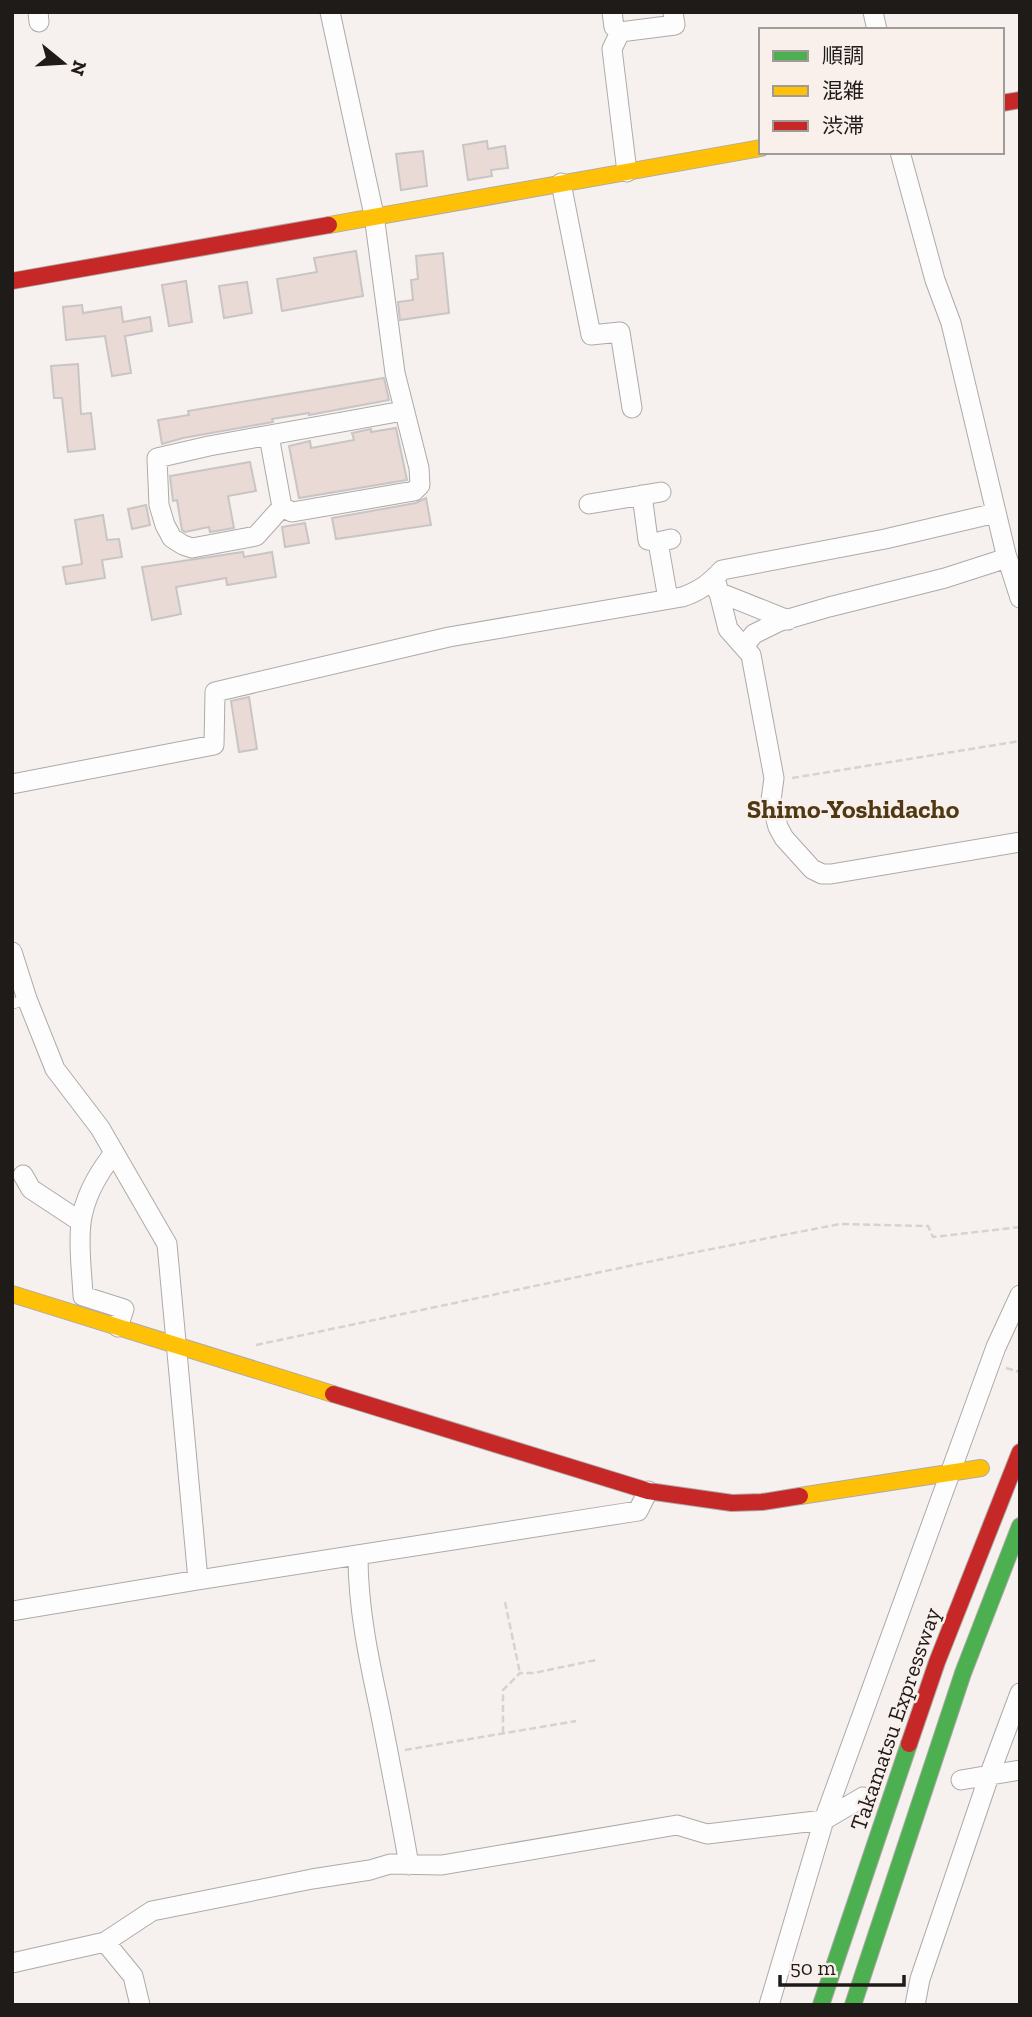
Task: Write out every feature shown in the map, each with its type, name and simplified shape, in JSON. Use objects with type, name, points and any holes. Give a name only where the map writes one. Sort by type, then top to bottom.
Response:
[{"type":"main road","points":[[12,281],[759,148]]},
{"type":"main road","points":[[12,1294],[648,1491],[732,1503],[762,1502],[981,1468]]},
{"type":"main road","name":"Takamatsu Expressway","points":[[821,2005],[937,1662],[1020,1452]]},
{"type":"main road","points":[[853,2005],[963,1673],[1020,1526]]},
{"type":"street","points":[[282,507],[292,512],[414,491],[420,485],[419,468],[395,373],[374,215],[330,12]]},
{"type":"street","points":[[612,12],[614,27],[620,32],[675,25],[673,12]]},
{"type":"street","points":[[620,32],[612,49],[627,172]]},
{"type":"street","points":[[901,154],[935,280],[951,323],[1007,558],[1020,598]]},
{"type":"street","points":[[561,183],[591,335],[620,332],[632,408]]},
{"type":"street","points":[[282,507],[256,536],[192,548],[172,538],[165,525],[159,505],[157,458],[403,411]]},
{"type":"street","points":[[269,436],[282,507]]},
{"type":"street","points":[[589,504],[652,493],[648,540],[664,541],[668,600]]},
{"type":"street","points":[[996,513],[885,539],[722,570],[717,585],[728,629],[751,655],[774,781],[771,800],[778,827],[804,861],[822,874],[831,874],[1020,842]]},
{"type":"street","points":[[744,646],[754,634],[788,620],[945,578],[1007,558]]},
{"type":"street","points":[[12,784],[214,745],[215,692],[449,637],[668,600],[717,585],[788,620]]},
{"type":"street","points":[[12,951],[20,1001],[54,1069],[100,1128],[167,1244],[198,1580]]},
{"type":"street","points":[[114,1153],[103,1166],[89,1195],[81,1222],[83,1296],[124,1309],[118,1327]]},
{"type":"street","points":[[23,1175],[31,1189],[81,1222]]},
{"type":"street","points":[[769,2005],[824,1820],[996,1346],[1020,1294]]},
{"type":"street","points":[[12,1611],[638,1511],[648,1491]]},
{"type":"street","points":[[358,1556],[358,1581],[366,1647],[409,1865]]},
{"type":"street","points":[[915,2005],[920,1979],[1020,1693]]},
{"type":"street","points":[[961,1780],[1020,1770]]},
{"type":"street","points":[[12,1963],[105,1942],[152,1911],[312,1879],[370,1870],[390,1864],[442,1865],[677,1825],[707,1834],[824,1820],[863,1797]]},
{"type":"street","points":[[105,1942],[133,1976],[140,2005]]},
{"type":"path","points":[[774,781],[1020,741]]},
{"type":"path","points":[[249,1347],[840,1224],[928,1226],[933,1237],[1020,1227]]},
{"type":"path","points":[[505,1602],[520,1673]]},
{"type":"path","points":[[503,1733],[503,1690],[520,1673],[534,1673],[596,1660]]},
{"type":"path","points":[[388,1753],[576,1721]]},
{"type":"building","points":[[487,141],[488,149],[505,146],[508,168],[491,170],[492,176],[468,180],[463,145]]},
{"type":"building","points":[[423,151],[427,186],[401,190],[396,154]]},
{"type":"building","points":[[356,251],[363,296],[282,311],[277,279],[317,272],[314,258]]},
{"type":"building","points":[[443,253],[449,313],[400,320],[398,302],[413,300],[411,280],[418,279],[416,256]]},
{"type":"building","points":[[186,281],[192,322],[169,326],[162,285]]},
{"type":"building","points":[[247,282],[252,313],[224,318],[219,286]]},
{"type":"building","points":[[82,305],[83,313],[121,307],[123,322],[150,317],[152,331],[125,336],[131,373],[112,376],[105,336],[66,340],[63,307]]},
{"type":"building","points":[[78,364],[81,414],[91,413],[95,449],[68,452],[62,398],[54,398],[51,366]]},
{"type":"building","points":[[384,378],[389,400],[272,419],[273,422],[162,444],[158,420],[189,415],[188,411]]},
{"type":"building","points":[[396,428],[407,480],[299,498],[289,446],[310,441],[311,448],[354,440],[352,433]]},
{"type":"building","points":[[250,462],[256,491],[228,496],[234,528],[210,532],[209,527],[185,532],[182,530],[177,500],[173,501],[170,476]]},
{"type":"building","points":[[426,498],[431,525],[336,539],[332,518],[416,503]]},
{"type":"building","points":[[146,505],[150,525],[132,529],[128,509]]},
{"type":"building","points":[[103,515],[107,540],[119,539],[122,557],[102,560],[105,578],[66,584],[63,567],[82,564],[75,520]]},
{"type":"building","points":[[305,523],[309,543],[285,547],[282,527]]},
{"type":"building","points":[[243,552],[244,557],[272,552],[276,577],[227,585],[226,578],[176,587],[181,614],[152,620],[142,567]]},
{"type":"building","points":[[249,697],[257,749],[239,752],[231,701]]},
{"type":"traffic: fast","points":[[853,2005],[963,1673],[1020,1526]]},
{"type":"traffic: fast","points":[[821,2005],[909,1744]]},
{"type":"traffic: slow","points":[[329,225],[759,148]]},
{"type":"traffic: slow","points":[[12,1294],[333,1394]]},
{"type":"traffic: slow","points":[[800,1496],[981,1468]]},
{"type":"traffic: jam","points":[[1004,103],[1020,100]]},
{"type":"traffic: jam","points":[[12,281],[329,225]]},
{"type":"traffic: jam","points":[[333,1394],[648,1491],[732,1503],[800,1496]]},
{"type":"traffic: jam","points":[[909,1744],[937,1662],[1020,1452]]},
{"type":"district","name":"Shimo-Yoshidacho","points":[[853,809]]}]
